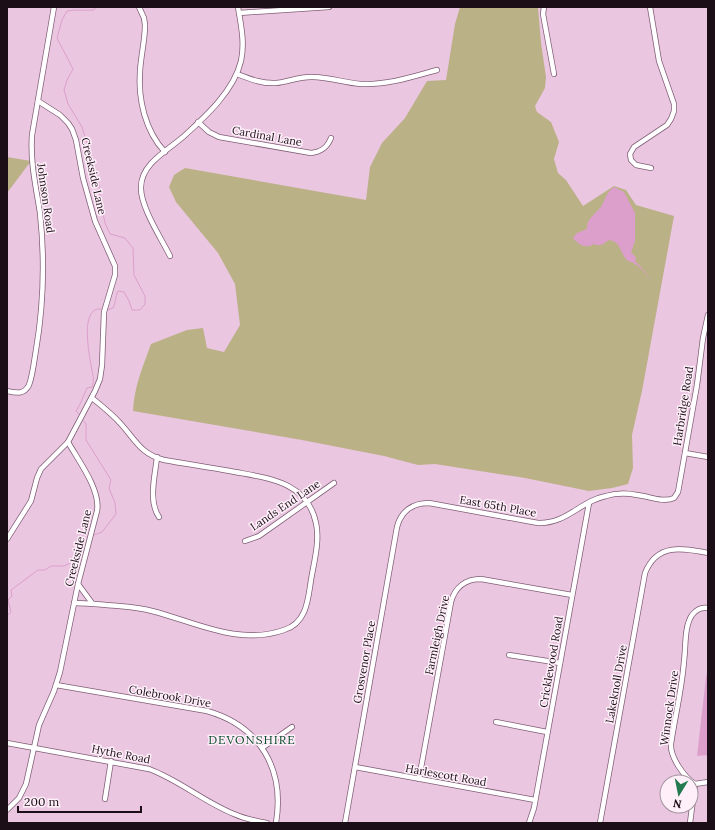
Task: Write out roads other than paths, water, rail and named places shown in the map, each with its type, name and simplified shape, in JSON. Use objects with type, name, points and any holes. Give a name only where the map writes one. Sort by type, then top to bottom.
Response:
[{"type":"street","name":"Johnson Road","points":[[7,391],[20,393],[25,391],[30,382],[41,321],[43,301],[43,254],[40,213],[31,152],[32,135],[54,7]]},
{"type":"street","points":[[139,7],[146,25],[140,74],[143,105],[150,133],[165,152]]},
{"type":"street","points":[[170,256],[146,209],[141,188],[142,180],[148,168],[156,158],[165,152],[198,122],[225,94],[237,74],[241,61],[243,45],[238,7]]},
{"type":"street","points":[[239,13],[329,7]]},
{"type":"street","points":[[544,7],[542,14],[554,74]]},
{"type":"street","points":[[650,7],[659,61],[674,107],[672,117],[667,125],[634,148],[631,152],[630,158],[633,163],[651,168]]},
{"type":"street","points":[[237,74],[256,81],[275,83],[313,77],[372,84],[404,80],[437,70]]},
{"type":"street","name":"Creekside Lane","points":[[7,810],[17,802],[28,779],[40,721],[56,685],[61,668],[78,584],[98,511],[98,501],[94,488],[68,442],[97,386],[101,370],[104,312],[115,278],[115,270],[95,221],[83,178],[76,140],[72,129],[63,117],[38,101]]},
{"type":"street","name":"Cardinal Lane","points":[[198,122],[209,132],[219,137],[307,153],[318,152],[324,149],[331,138]]},
{"type":"street","name":"Harbridge Road","points":[[674,498],[678,492],[708,315]]},
{"type":"street","points":[[74,603],[92,603],[143,609],[224,633],[264,634],[284,630],[293,626],[299,621],[306,608],[317,540],[314,516],[308,502],[292,488],[277,480],[157,457],[150,454],[139,446],[119,422],[92,398]]},
{"type":"street","points":[[7,539],[31,502],[40,469],[68,442]]},
{"type":"street","points":[[685,453],[708,457]]},
{"type":"street","points":[[157,457],[153,501],[155,510],[159,517]]},
{"type":"street","name":"Lands End Lane","points":[[245,541],[259,536],[334,483]]},
{"type":"street","name":"East 65th Place","points":[[409,509],[421,503],[429,503],[538,523],[546,523],[561,520],[588,503],[607,495],[638,495],[666,500],[674,498]]},
{"type":"street","name":"Cricklewood Road","points":[[529,823],[535,800],[588,503]]},
{"type":"street","name":"Grosvenor Place","points":[[345,823],[397,527],[402,515],[409,509]]},
{"type":"street","name":"Lakeknoll Drive","points":[[600,823],[644,577],[650,564],[667,550],[677,548],[708,553]]},
{"type":"street","name":"Farmleigh Drive","points":[[420,779],[451,602],[456,590],[468,581],[481,579],[572,596]]},
{"type":"street","points":[[78,584],[92,603]]},
{"type":"street","name":"Winnock Drive","points":[[685,774],[675,761],[671,746],[685,660],[685,640],[690,619],[694,613],[699,609],[708,608]]},
{"type":"street","points":[[508,655],[560,663]]},
{"type":"street","name":"Colebrook Drive","points":[[56,685],[214,713],[240,725],[262,748],[273,768],[278,786],[279,804],[276,823]]},
{"type":"street","points":[[496,722],[547,732]]},
{"type":"street","points":[[262,748],[292,727]]},
{"type":"street","name":"Hythe Road","points":[[7,743],[141,767],[160,773],[228,812],[250,820],[267,823]]},
{"type":"street","points":[[105,799],[111,761]]},
{"type":"street","name":"Harlescott Road","points":[[355,767],[535,800]]},
{"type":"waterway","points":[[96,7],[94,10],[67,11],[62,20],[57,38],[73,69],[64,90],[68,104],[82,127],[88,146],[90,169],[99,185],[105,223],[110,234],[125,238],[133,248],[134,275],[145,296],[145,304],[140,310],[132,310],[124,292],[118,291],[113,308],[107,310]]},
{"type":"waterway","points":[[79,414],[76,411],[87,388],[92,387],[93,381],[87,327],[91,314],[95,310],[101,309]]},
{"type":"waterway","points":[[84,421],[86,424],[86,440],[111,480],[109,488],[115,503],[116,514],[102,532],[94,535]]},
{"type":"waterway","points":[[7,616],[11,612],[8,600],[12,596],[11,590],[38,570],[45,570],[51,566],[64,566],[77,560],[81,537],[87,534]]},
{"type":"district","name":"DEVONSHIRE","points":[[252,740]]}]
